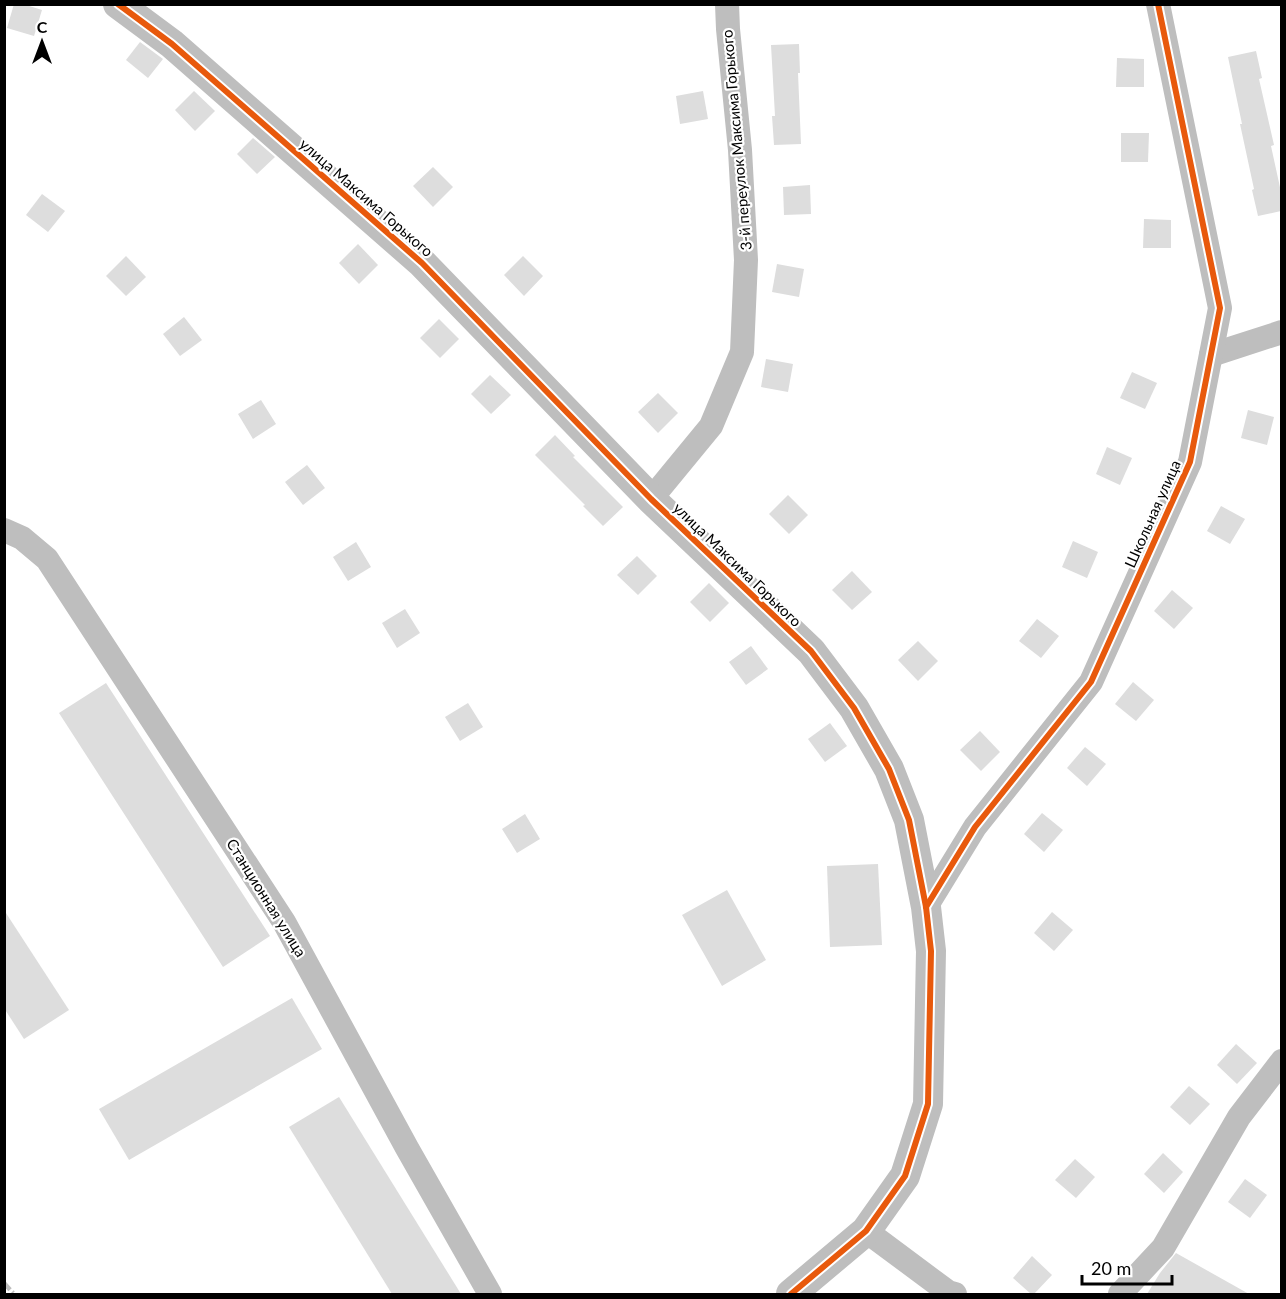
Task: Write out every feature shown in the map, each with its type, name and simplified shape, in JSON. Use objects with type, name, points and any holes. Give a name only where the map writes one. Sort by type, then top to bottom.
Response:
[{"type":"street","name":"улица Максима Горького","points":[[118,4],[172,44],[423,263],[651,499],[811,651],[854,708],[889,769],[909,820],[926,907],[931,951],[928,1104],[905,1176],[866,1231],[791,1294]]},
{"type":"street","name":"3-й переулок Максима Горького","points":[[651,499],[711,426],[742,352],[746,260],[740,150],[727,4]]},
{"type":"street","name":"Школьная улица","points":[[926,907],[975,827],[1091,682],[1190,462],[1220,308],[1158,4]]},
{"type":"street","points":[[1211,355],[1281,332]]},
{"type":"street","name":"Станционная улица","points":[[4,530],[22,538],[47,559],[284,922],[490,1294]]},
{"type":"street","points":[[1120,1294],[1163,1248],[1239,1118],[1281,1061]]},
{"type":"street","points":[[866,1231],[948,1292],[955,1294]]},
{"type":"building","points":[[14,4],[23,4],[42,10],[34,36],[7,28]]},
{"type":"building","points":[[140,42],[163,59],[148,78],[126,60]]},
{"type":"building","points":[[799,44],[801,144],[774,145],[772,116],[775,116],[771,45]]},
{"type":"building","points":[[1256,51],[1262,78],[1259,79],[1274,145],[1271,146],[1281,192],[1281,211],[1258,216],[1228,57]]},
{"type":"building","points":[[1117,58],[1144,59],[1144,87],[1116,87]]},
{"type":"building","points":[[194,91],[215,111],[195,131],[175,110]]},
{"type":"building","points":[[703,91],[708,119],[680,124],[676,96]]},
{"type":"building","points":[[1121,133],[1149,133],[1148,162],[1121,162]]},
{"type":"building","points":[[253,138],[275,157],[257,174],[237,154]]},
{"type":"building","points":[[433,167],[453,187],[433,207],[413,186]]},
{"type":"building","points":[[810,185],[811,214],[784,215],[783,187]]},
{"type":"building","points":[[42,194],[65,211],[48,232],[26,215]]},
{"type":"building","points":[[1144,219],[1171,220],[1171,248],[1143,248]]},
{"type":"building","points":[[358,244],[378,265],[359,284],[339,263]]},
{"type":"building","points":[[126,256],[146,277],[126,296],[106,276]]},
{"type":"building","points":[[523,256],[543,276],[524,296],[504,275]]},
{"type":"building","points":[[777,264],[804,269],[799,297],[772,292]]},
{"type":"building","points":[[184,317],[202,340],[180,356],[163,334]]},
{"type":"building","points":[[439,319],[459,339],[440,358],[420,338]]},
{"type":"building","points":[[766,359],[793,364],[788,392],[761,387]]},
{"type":"building","points":[[1132,372],[1157,383],[1145,409],[1120,398]]},
{"type":"building","points":[[490,375],[511,395],[491,414],[471,394]]},
{"type":"building","points":[[658,393],[678,413],[658,433],[638,412]]},
{"type":"building","points":[[261,400],[276,424],[253,439],[238,414]]},
{"type":"building","points":[[1248,410],[1274,417],[1267,445],[1241,438]]},
{"type":"building","points":[[555,435],[575,456],[573,457],[623,507],[603,526],[535,455]]},
{"type":"building","points":[[1107,447],[1132,458],[1120,485],[1096,474]]},
{"type":"building","points":[[307,465],[325,488],[303,505],[285,482]]},
{"type":"building","points":[[788,495],[808,515],[789,534],[769,514]]},
{"type":"building","points":[[1221,506],[1245,519],[1230,544],[1207,531]]},
{"type":"building","points":[[1073,541],[1098,552],[1087,578],[1062,567]]},
{"type":"building","points":[[356,542],[371,567],[348,581],[333,557]]},
{"type":"building","points":[[637,556],[657,576],[638,595],[617,575]]},
{"type":"building","points":[[852,571],[872,592],[852,610],[832,590]]},
{"type":"building","points":[[709,583],[729,603],[710,622],[690,602]]},
{"type":"building","points":[[1172,590],[1193,608],[1174,629],[1154,611]]},
{"type":"building","points":[[405,609],[420,633],[397,648],[382,623]]},
{"type":"building","points":[[1037,619],[1059,636],[1041,658],[1019,641]]},
{"type":"building","points":[[918,641],[938,661],[918,681],[898,660]]},
{"type":"building","points":[[751,646],[768,669],[746,685],[729,662]]},
{"type":"building","points":[[1133,682],[1154,700],[1136,721],[1115,704]]},
{"type":"building","points":[[106,683],[270,936],[223,967],[59,713]]},
{"type":"building","points":[[468,703],[483,727],[460,741],[445,717]]},
{"type":"building","points":[[830,723],[847,746],[825,762],[808,739]]},
{"type":"building","points":[[980,731],[1000,752],[981,771],[960,750]]},
{"type":"building","points":[[1085,747],[1106,764],[1087,786],[1067,768]]},
{"type":"building","points":[[1042,813],[1063,830],[1044,852],[1024,834]]},
{"type":"building","points":[[525,814],[540,839],[517,853],[502,829]]},
{"type":"building","points":[[878,864],[882,945],[830,947],[827,866]]},
{"type":"building","points":[[727,890],[766,960],[722,986],[682,915]]},
{"type":"building","points":[[4,910],[69,1010],[24,1039],[4,1008]]},
{"type":"building","points":[[1052,912],[1073,930],[1054,951],[1034,933]]},
{"type":"building","points":[[292,998],[322,1049],[129,1160],[99,1109]]},
{"type":"building","points":[[1236,1044],[1257,1063],[1237,1084],[1217,1065]]},
{"type":"building","points":[[1189,1086],[1210,1104],[1190,1125],[1170,1107]]},
{"type":"building","points":[[339,1097],[461,1294],[392,1294],[289,1127]]},
{"type":"building","points":[[1163,1153],[1183,1172],[1164,1193],[1144,1174]]},
{"type":"building","points":[[1075,1159],[1095,1177],[1076,1198],[1055,1180]]},
{"type":"building","points":[[1245,1179],[1267,1195],[1250,1218],[1228,1202]]},
{"type":"building","points":[[1176,1253],[1249,1294],[1147,1294]]},
{"type":"building","points":[[1032,1256],[1052,1275],[1034,1294],[1031,1294],[1013,1278]]},
{"type":"railway","points":[[4,1283],[14,1294]]},
{"type":"cycle path","points":[[118,4],[172,44],[422,263],[651,499],[811,651],[854,708],[889,769],[909,820],[926,907],[931,951],[928,1104],[905,1176],[866,1231],[791,1294]]},
{"type":"cycle path","points":[[926,907],[975,827],[1091,682],[1190,462],[1220,308],[1158,4]]}]
